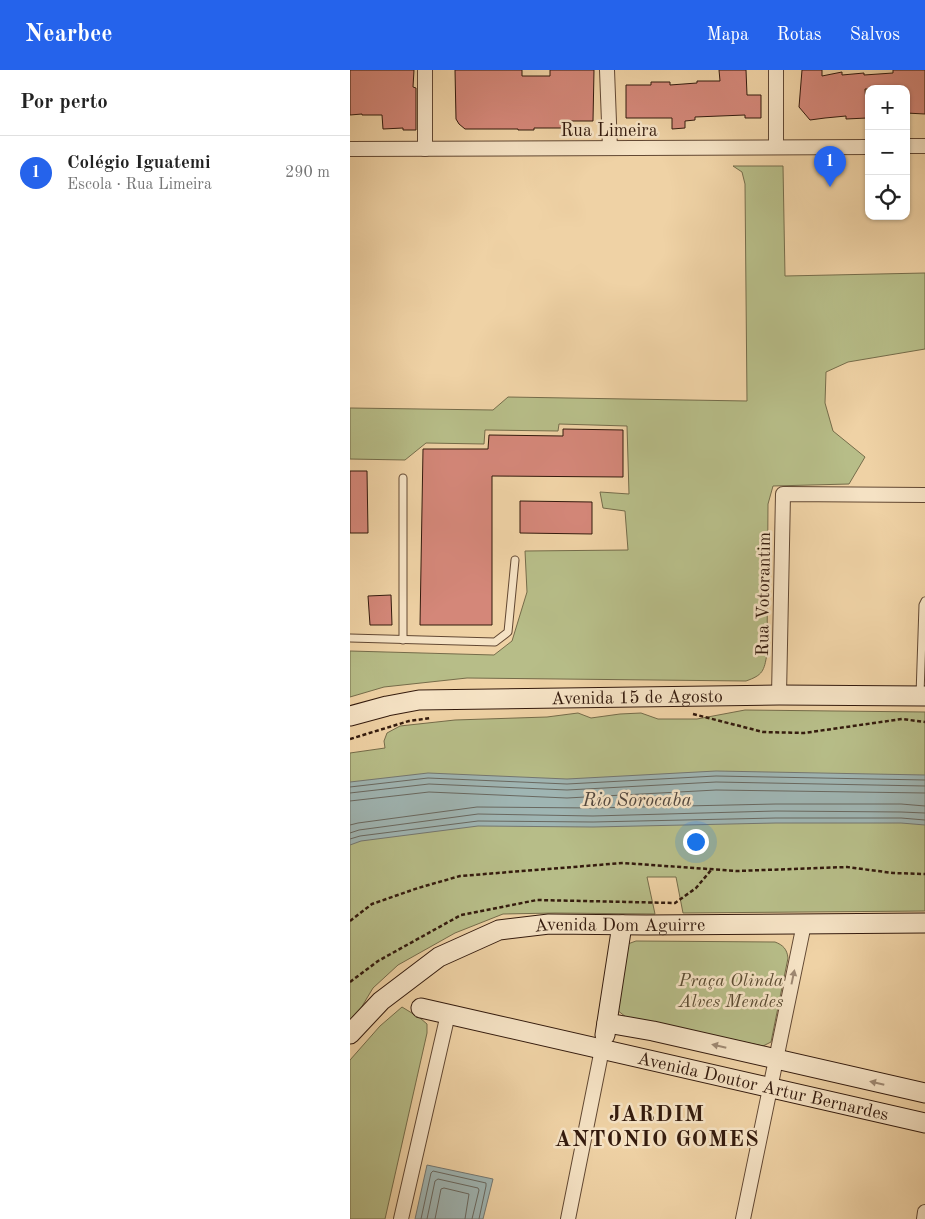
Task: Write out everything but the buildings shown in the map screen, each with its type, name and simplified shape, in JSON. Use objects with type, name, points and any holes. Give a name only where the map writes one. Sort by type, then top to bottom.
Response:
[{"type":"main road","name":"Avenida 15 de Agosto","points":[[350,716],[387,706],[420,700],[779,695],[922,696]]},
{"type":"main road","name":"Avenida Dom Aguirre","points":[[350,1034],[381,1001],[439,957],[499,930],[549,924],[925,924]]},
{"type":"main road","points":[[602,1049],[622,925]]},
{"type":"main road","name":"Avenida Doutor Artur Bernardes","points":[[420,1008],[925,1122]]},
{"type":"main road","name":"Avenida Doutor Artur Bernardes","points":[[607,1023],[653,1031],[925,1093]]},
{"type":"street","points":[[425,70],[425,149]]},
{"type":"street","points":[[607,70],[610,148]]},
{"type":"street","points":[[776,70],[776,147]]},
{"type":"street","name":"Rua Limeira","points":[[350,149],[865,146]]},
{"type":"street","points":[[910,146],[925,146]]},
{"type":"street","name":"Rua Votorantim","points":[[779,695],[783,494],[925,495]]},
{"type":"street","points":[[743,1219],[804,924]]},
{"type":"street","points":[[401,1219],[448,1014]]},
{"type":"street","points":[[568,1219],[602,1049]]},
{"type":"street","points":[[924,1219],[925,1212]]},
{"type":"lane","points":[[403,478],[403,640]]},
{"type":"lane","points":[[350,638],[495,642],[508,632],[515,560]]},
{"type":"lane","points":[[922,696],[923,605],[925,601]]},
{"type":"path","points":[[688,713],[763,732],[804,733],[902,719],[925,722]]},
{"type":"path","points":[[350,739],[410,721],[439,717]]},
{"type":"path","points":[[350,921],[372,904],[418,888],[460,876],[519,871],[623,863],[737,871],[847,867],[893,873],[925,874]]},
{"type":"green space","points":[[733,166],[783,166],[785,276],[925,273],[925,349],[848,362],[826,372],[825,403],[833,431],[865,457],[849,484],[773,486],[768,504],[767,654],[762,672],[746,681],[467,678],[384,687],[350,697],[350,651],[494,655],[512,641],[527,592],[525,551],[628,550],[625,511],[603,508],[600,492],[629,494],[627,426],[559,424],[558,431],[485,430],[484,444],[426,443],[405,460],[350,459],[350,408],[493,410],[508,397],[747,401],[745,184],[742,172]]},
{"type":"green space","points":[[745,710],[925,712],[925,911],[683,913],[676,877],[647,877],[655,914],[503,914],[455,933],[398,965],[373,988],[350,1022],[350,753],[385,748],[384,741],[387,733],[400,726],[455,720],[547,717],[578,713],[591,718],[641,713],[658,719],[697,719]]},
{"type":"green space","name":"Praça Olinda Alves Mendes","points":[[636,941],[775,942],[782,946],[787,952],[788,958],[771,1042],[763,1046],[626,1017],[617,1010],[625,945]]},
{"type":"green space","points":[[402,1007],[427,1024],[427,1033],[385,1219],[350,1219],[350,1060],[380,1026]]},
{"type":"water","name":"Rio Sorocaba","points":[[716,771],[925,775],[925,825],[901,823],[776,823],[593,827],[478,826],[361,841],[350,845],[350,782],[428,773],[567,779]]},
{"type":"water","points":[[427,1165],[493,1179],[483,1219],[415,1219]]},
{"type":"place","name":"Colégio Iguatemi","points":[[830,187]]},
{"type":"district","name":"JARDIM ANTONIO GOMES","points":[[657,1126]]}]
